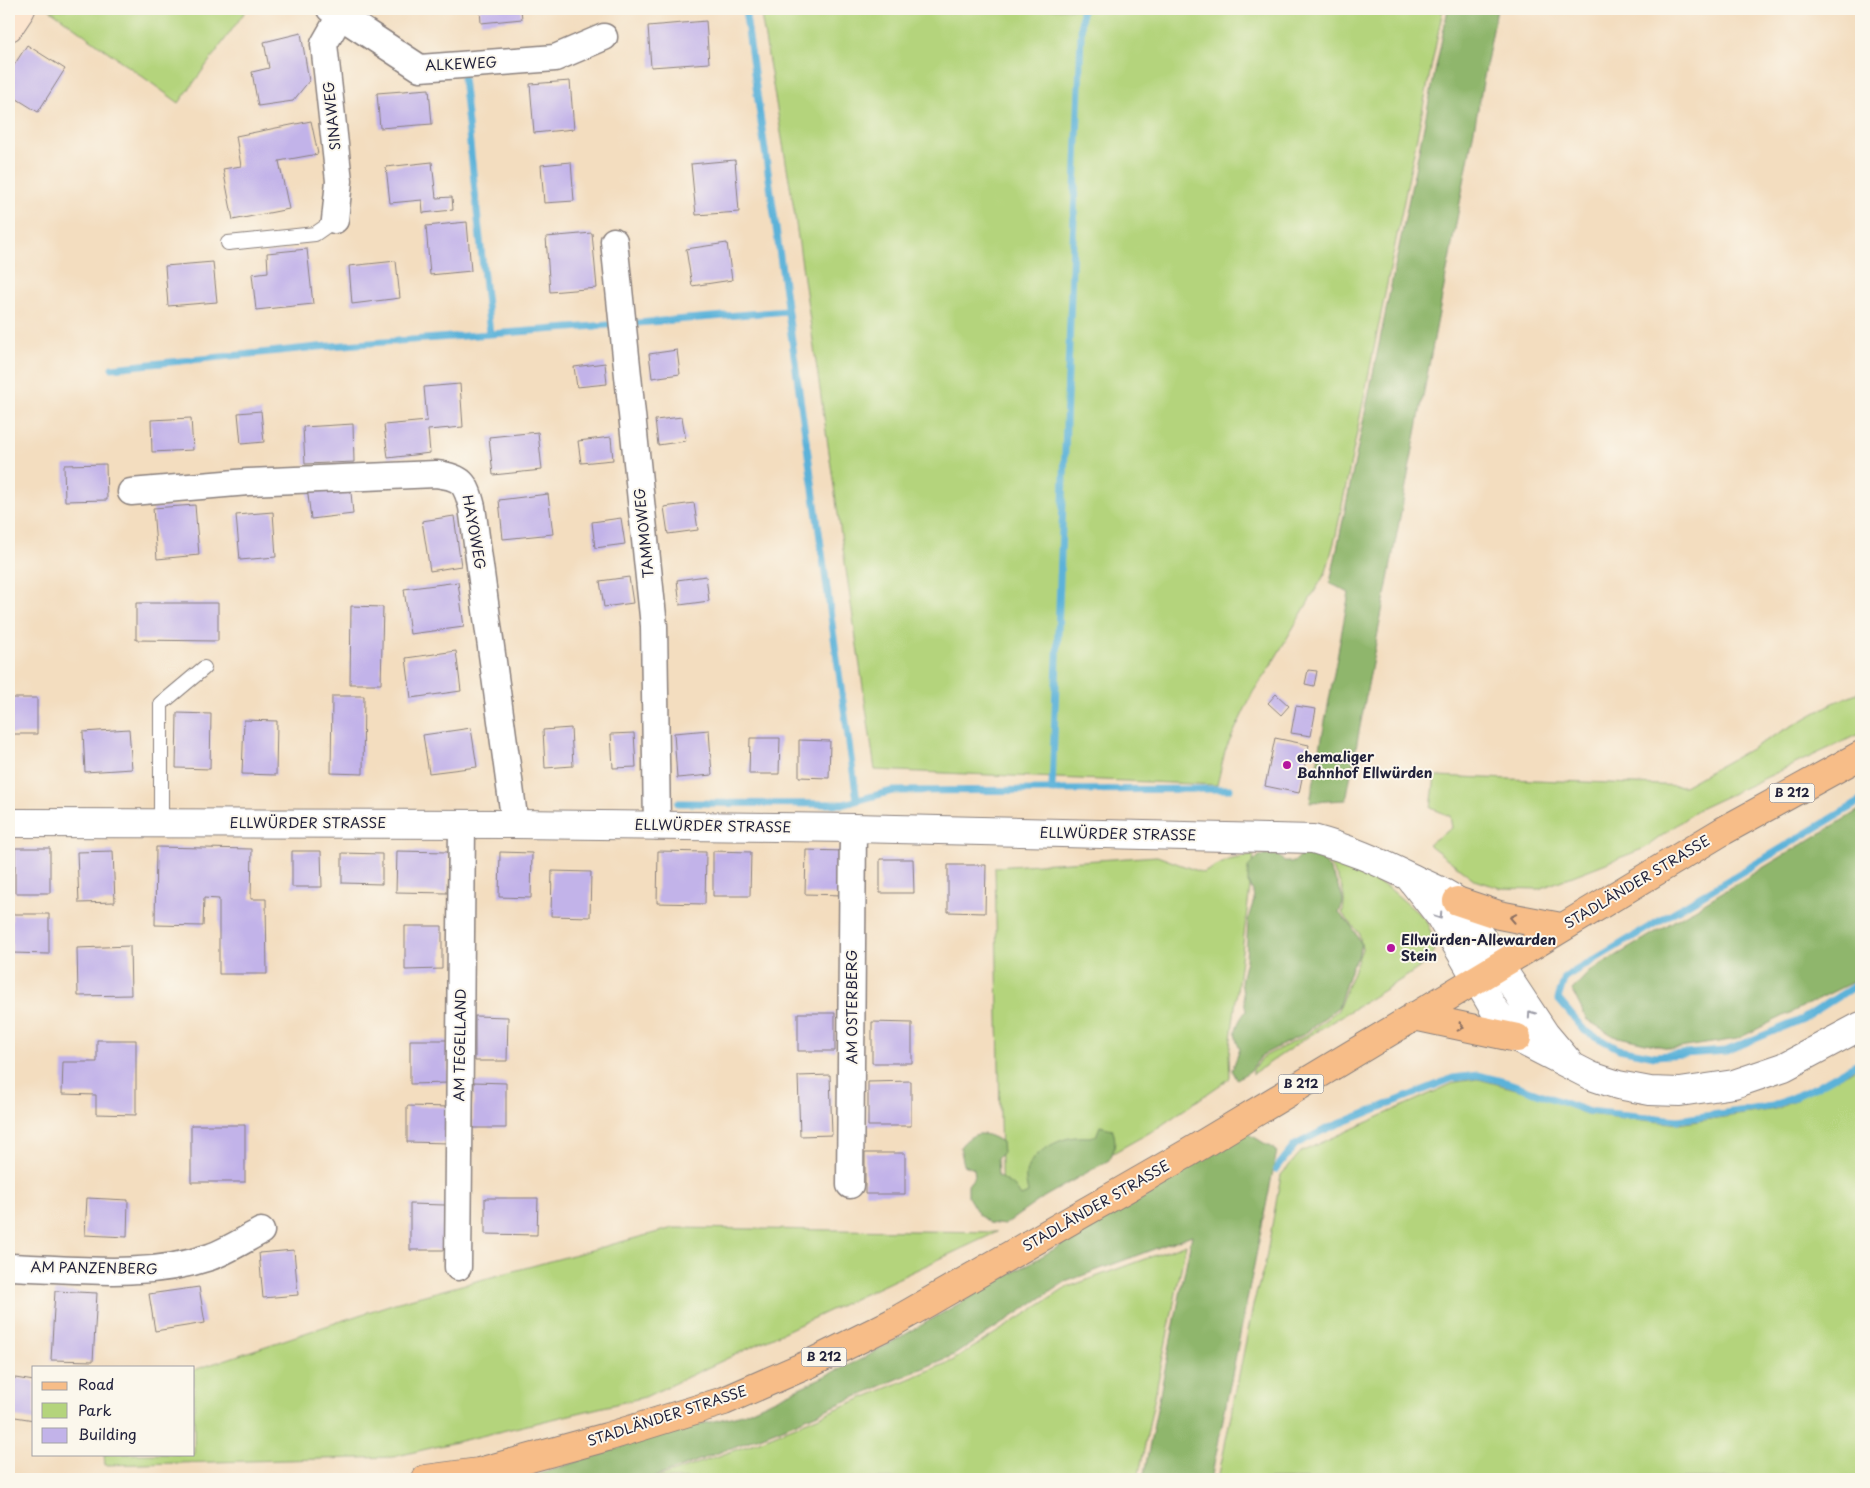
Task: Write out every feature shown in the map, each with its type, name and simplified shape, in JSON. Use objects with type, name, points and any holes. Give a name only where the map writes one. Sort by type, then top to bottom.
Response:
[{"type":"main road","points":[[9,26],[21,9]]},
{"type":"main road","name":"STADLÄNDER STRASSE","points":[[426,1479],[479,1472],[607,1437],[724,1401],[809,1364],[892,1323],[1188,1153],[1475,978],[1723,831],[1861,755]]},
{"type":"main road","points":[[1457,901],[1499,915],[1561,927]]},
{"type":"main road","points":[[1414,1016],[1517,1038]]},
{"type":"street","name":"ALKEWEG","points":[[335,13],[420,68],[555,58],[604,37]]},
{"type":"street","name":"SINAWEG","points":[[335,13],[324,44],[339,181],[335,220]]},
{"type":"street","name":"TAMMOWEG","points":[[614,241],[654,626],[657,826]]},
{"type":"street","name":"HAYOWEG","points":[[131,492],[248,482],[436,474],[452,476],[461,481],[468,491],[472,507],[514,824]]},
{"type":"street","name":"ELLWÜRDER STRASSE","points":[[9,823],[514,824],[853,828],[1313,839],[1356,851],[1440,889],[1457,901],[1545,1034],[1572,1066]]},
{"type":"street","name":"AM TEGELLAND","points":[[458,1267],[462,824]]},
{"type":"street","name":"AM OSTERBERG","points":[[850,1185],[853,828]]},
{"type":"street","name":"ELLWÜRDER STRASSE","points":[[1410,877],[1439,915],[1494,1009],[1517,1038]]},
{"type":"street","points":[[1517,1038],[1591,1076],[1618,1085],[1650,1091],[1708,1089],[1756,1078],[1784,1068],[1861,1026]]},
{"type":"street","name":"AM PANZENBERG","points":[[9,1267],[132,1272],[161,1270],[212,1256],[261,1231]]},
{"type":"lane","points":[[228,243],[315,234],[335,220]]},
{"type":"lane","points":[[161,823],[161,704],[204,668]]},
{"type":"green space","points":[[49,9],[247,9],[179,103]]},
{"type":"green space","points":[[760,9],[1443,9],[1336,535],[1326,572],[1270,667],[1253,692],[1225,751],[1217,785],[875,770],[793,203]]},
{"type":"green space","points":[[1448,9],[1497,9],[1346,800],[1310,802],[1349,593],[1330,583]]},
{"type":"green space","points":[[1861,691],[1861,733],[1697,810],[1645,848],[1539,889],[1500,888],[1475,880],[1428,844],[1452,828],[1450,816],[1431,808],[1435,776],[1684,786],[1831,704]]},
{"type":"green space","points":[[1861,809],[1861,978],[1737,1039],[1673,1049],[1614,1036],[1587,1020],[1572,990],[1589,972]]},
{"type":"green space","points":[[1254,855],[1229,1055],[1230,1078],[1156,1129],[1002,1215],[995,867],[1157,856],[1203,873],[1228,860]]},
{"type":"green space","points":[[1278,855],[1284,862],[1294,862],[1300,856],[1315,856],[1323,859],[1343,898],[1339,913],[1351,925],[1361,943],[1358,957],[1352,965],[1338,1007],[1304,1034],[1262,1055],[1250,1071],[1237,1079],[1232,1070],[1240,1049],[1236,1039],[1236,1029],[1246,1011],[1241,981],[1246,960],[1248,919],[1254,900],[1253,891],[1248,883],[1248,867],[1259,856]]},
{"type":"green space","points":[[1323,855],[1390,889],[1425,919],[1436,943],[1436,948],[1429,961],[1309,1036],[1253,1074],[1253,1069],[1263,1057],[1305,1036],[1338,1010],[1362,949],[1359,933],[1342,913],[1344,897],[1340,882]]},
{"type":"green space","points":[[1861,1066],[1861,1479],[1218,1479],[1254,1301],[1265,1264],[1281,1175],[1301,1152],[1456,1082],[1478,1079],[1538,1095],[1586,1114],[1679,1124],[1777,1109]]},
{"type":"green space","points":[[1100,1126],[1112,1129],[1114,1133],[1115,1145],[1109,1160],[1044,1197],[1004,1225],[989,1223],[979,1215],[968,1197],[968,1185],[975,1176],[974,1169],[964,1165],[960,1147],[970,1137],[984,1134],[1002,1142],[1003,1152],[997,1159],[998,1176],[1015,1187],[1021,1196],[1028,1193],[1026,1174],[1032,1160],[1038,1154],[1062,1140],[1096,1136]]},
{"type":"green space","points":[[1246,1132],[1277,1151],[1211,1479],[1143,1479],[1192,1235],[1065,1282],[954,1355],[778,1430],[650,1479],[525,1479],[660,1434],[743,1414],[864,1358],[1140,1200]]},
{"type":"green space","points":[[673,1228],[997,1232],[645,1397],[393,1457],[105,1465],[104,1456],[195,1456],[195,1370],[395,1303]]},
{"type":"green space","points":[[1186,1244],[1138,1479],[654,1479],[752,1444],[952,1361],[1068,1287]]},
{"type":"building","points":[[407,9],[432,9],[432,10],[408,13]]},
{"type":"building","points":[[480,9],[521,9],[522,19],[481,23]]},
{"type":"building","points":[[706,21],[709,63],[651,67],[648,26]]},
{"type":"building","points":[[301,33],[309,81],[293,101],[258,106],[252,72],[269,68],[264,42]]},
{"type":"building","points":[[27,45],[65,69],[38,112],[9,94],[9,73]]},
{"type":"building","points":[[570,81],[574,129],[534,133],[530,84]]},
{"type":"building","points":[[429,89],[432,124],[380,128],[377,93]]},
{"type":"building","points":[[311,121],[318,154],[279,161],[289,209],[233,220],[223,169],[241,166],[236,136]]},
{"type":"building","points":[[735,160],[739,212],[696,215],[691,164]]},
{"type":"building","points":[[432,162],[436,198],[452,197],[453,210],[423,213],[422,200],[390,203],[386,167]]},
{"type":"building","points":[[571,162],[574,201],[544,203],[541,165]]},
{"type":"building","points":[[467,222],[471,271],[430,275],[426,226]]},
{"type":"building","points":[[592,233],[597,288],[550,292],[546,237]]},
{"type":"building","points":[[727,243],[732,280],[692,286],[686,249]]},
{"type":"building","points":[[307,249],[313,304],[256,310],[252,274],[268,272],[267,253]]},
{"type":"building","points":[[396,261],[400,298],[352,304],[349,266]]},
{"type":"building","points":[[213,262],[217,302],[168,306],[165,266]]},
{"type":"building","points":[[677,350],[680,374],[652,378],[649,354]]},
{"type":"building","points":[[605,363],[607,384],[577,387],[574,367]]},
{"type":"building","points":[[460,384],[463,427],[428,430],[430,453],[388,458],[384,425],[427,421],[424,387]]},
{"type":"building","points":[[261,411],[264,442],[241,444],[238,413]]},
{"type":"building","points":[[682,417],[686,441],[658,445],[655,420]]},
{"type":"building","points":[[191,418],[193,450],[152,452],[151,420]]},
{"type":"building","points":[[353,424],[354,462],[305,464],[303,427]]},
{"type":"building","points":[[538,432],[542,470],[493,475],[489,437]]},
{"type":"building","points":[[611,437],[613,460],[581,463],[578,441]]},
{"type":"building","points":[[106,464],[107,500],[65,501],[64,465]]},
{"type":"building","points":[[350,482],[353,514],[311,519],[307,487]]},
{"type":"building","points":[[548,494],[553,534],[503,539],[499,500]]},
{"type":"building","points":[[694,503],[698,530],[668,534],[664,507]]},
{"type":"building","points":[[195,505],[199,555],[157,559],[153,508]]},
{"type":"building","points":[[273,512],[276,557],[240,560],[236,515]]},
{"type":"building","points":[[454,516],[461,566],[430,571],[422,521]]},
{"type":"building","points":[[621,518],[625,544],[595,548],[592,522]]},
{"type":"building","points":[[706,576],[709,601],[680,605],[677,580]]},
{"type":"building","points":[[629,577],[633,603],[604,607],[600,581]]},
{"type":"building","points":[[458,582],[464,627],[410,634],[404,589]]},
{"type":"building","points":[[136,603],[218,603],[218,641],[136,640]]},
{"type":"building","points":[[351,606],[383,607],[381,684],[350,684]]},
{"type":"building","points":[[456,651],[461,691],[411,698],[406,658]]},
{"type":"building","points":[[1308,670],[1317,671],[1314,686],[1305,684]]},
{"type":"building","points":[[1276,694],[1289,706],[1281,715],[1268,703]]},
{"type":"building","points":[[332,696],[364,696],[363,774],[331,773]]},
{"type":"building","points":[[9,698],[37,698],[37,734],[9,734]]},
{"type":"building","points":[[1296,706],[1316,709],[1311,736],[1291,733]]},
{"type":"building","points":[[177,713],[211,714],[210,769],[176,768]]},
{"type":"building","points":[[244,720],[277,721],[276,775],[242,774]]},
{"type":"building","points":[[471,728],[477,767],[429,773],[423,735]]},
{"type":"building","points":[[571,728],[573,766],[545,768],[543,730]]},
{"type":"building","points":[[129,729],[132,769],[85,772],[83,732]]},
{"type":"building","points":[[709,730],[712,775],[677,778],[674,733]]},
{"type":"building","points":[[634,733],[636,767],[613,768],[611,734]]},
{"type":"building","points":[[750,738],[780,738],[779,774],[749,774]]},
{"type":"building","name":"ehemaliger Bahnhof Ellwürden","points":[[1275,738],[1309,745],[1299,793],[1265,786]]},
{"type":"building","points":[[799,740],[830,741],[829,778],[799,777]]},
{"type":"building","points":[[156,847],[252,849],[251,899],[266,899],[267,974],[219,974],[219,899],[204,898],[203,926],[155,925]]},
{"type":"building","points":[[15,848],[50,848],[50,893],[15,893]]},
{"type":"building","points":[[806,850],[844,851],[843,895],[805,894]]},
{"type":"building","points":[[113,851],[115,902],[79,903],[77,852]]},
{"type":"building","points":[[292,851],[321,851],[322,887],[292,887]]},
{"type":"building","points":[[397,851],[448,852],[447,893],[396,892]]},
{"type":"building","points":[[658,851],[706,852],[705,904],[657,903]]},
{"type":"building","points":[[713,851],[751,852],[750,896],[713,896]]},
{"type":"building","points":[[500,852],[532,853],[531,898],[499,897]]},
{"type":"building","points":[[342,853],[382,854],[382,884],[342,883]]},
{"type":"building","points":[[880,859],[913,859],[914,893],[880,893]]},
{"type":"building","points":[[948,865],[986,865],[985,913],[948,912]]},
{"type":"building","points":[[552,871],[591,872],[590,917],[551,916]]},
{"type":"building","points":[[12,914],[49,914],[49,954],[12,953]]},
{"type":"building","points":[[405,926],[442,926],[442,969],[405,970]]},
{"type":"building","points":[[130,946],[131,995],[78,996],[77,948]]},
{"type":"building","points":[[798,1013],[835,1013],[835,1051],[798,1051]]},
{"type":"building","points":[[475,1016],[508,1017],[507,1061],[475,1061]]},
{"type":"building","points":[[872,1022],[912,1023],[912,1063],[872,1063]]},
{"type":"building","points":[[97,1040],[136,1040],[136,1115],[96,1114],[96,1095],[62,1094],[63,1062],[97,1062]]},
{"type":"building","points":[[410,1040],[447,1040],[448,1083],[410,1084]]},
{"type":"building","points":[[830,1075],[832,1135],[800,1136],[798,1076]]},
{"type":"building","points":[[911,1081],[911,1126],[868,1126],[868,1082]]},
{"type":"building","points":[[474,1082],[506,1083],[506,1128],[473,1128]]},
{"type":"building","points":[[407,1106],[450,1107],[449,1143],[407,1142]]},
{"type":"building","points":[[191,1125],[245,1125],[245,1182],[191,1182]]},
{"type":"building","points":[[865,1153],[905,1153],[905,1194],[865,1194]]},
{"type":"building","points":[[87,1198],[128,1200],[127,1237],[85,1235]]},
{"type":"building","points":[[485,1198],[538,1198],[537,1235],[485,1234]]},
{"type":"building","points":[[410,1204],[445,1205],[445,1250],[410,1250]]},
{"type":"building","points":[[294,1250],[298,1295],[263,1298],[259,1253]]},
{"type":"building","points":[[199,1287],[205,1323],[155,1331],[149,1294]]},
{"type":"building","points":[[55,1291],[97,1293],[93,1361],[51,1360]]},
{"type":"building","points":[[9,1377],[32,1381],[32,1420],[9,1416]]},
{"type":"waterway","points":[[745,9],[857,800]]},
{"type":"waterway","points":[[1052,789],[1082,9]]},
{"type":"waterway","points":[[463,77],[490,334]]},
{"type":"waterway","points":[[637,323],[787,311]]},
{"type":"waterway","points":[[112,368],[318,347],[609,325]]},
{"type":"waterway","points":[[678,803],[844,804],[892,791],[1230,789]]},
{"type":"waterway","points":[[1861,801],[1565,977],[1558,999],[1585,1031],[1619,1049],[1655,1056],[1726,1051],[1803,1019],[1861,982]]},
{"type":"waterway","points":[[1276,1169],[1295,1145],[1324,1130],[1453,1078],[1478,1075],[1509,1083],[1587,1111],[1678,1120],[1773,1106],[1816,1087],[1861,1061]]},
{"type":"place","name":"ehemaliger Bahnhof Ellwürden","points":[[1287,765]]},
{"type":"place","name":"Ellwürden-Allewarden Stein","points":[[1391,948]]}]
